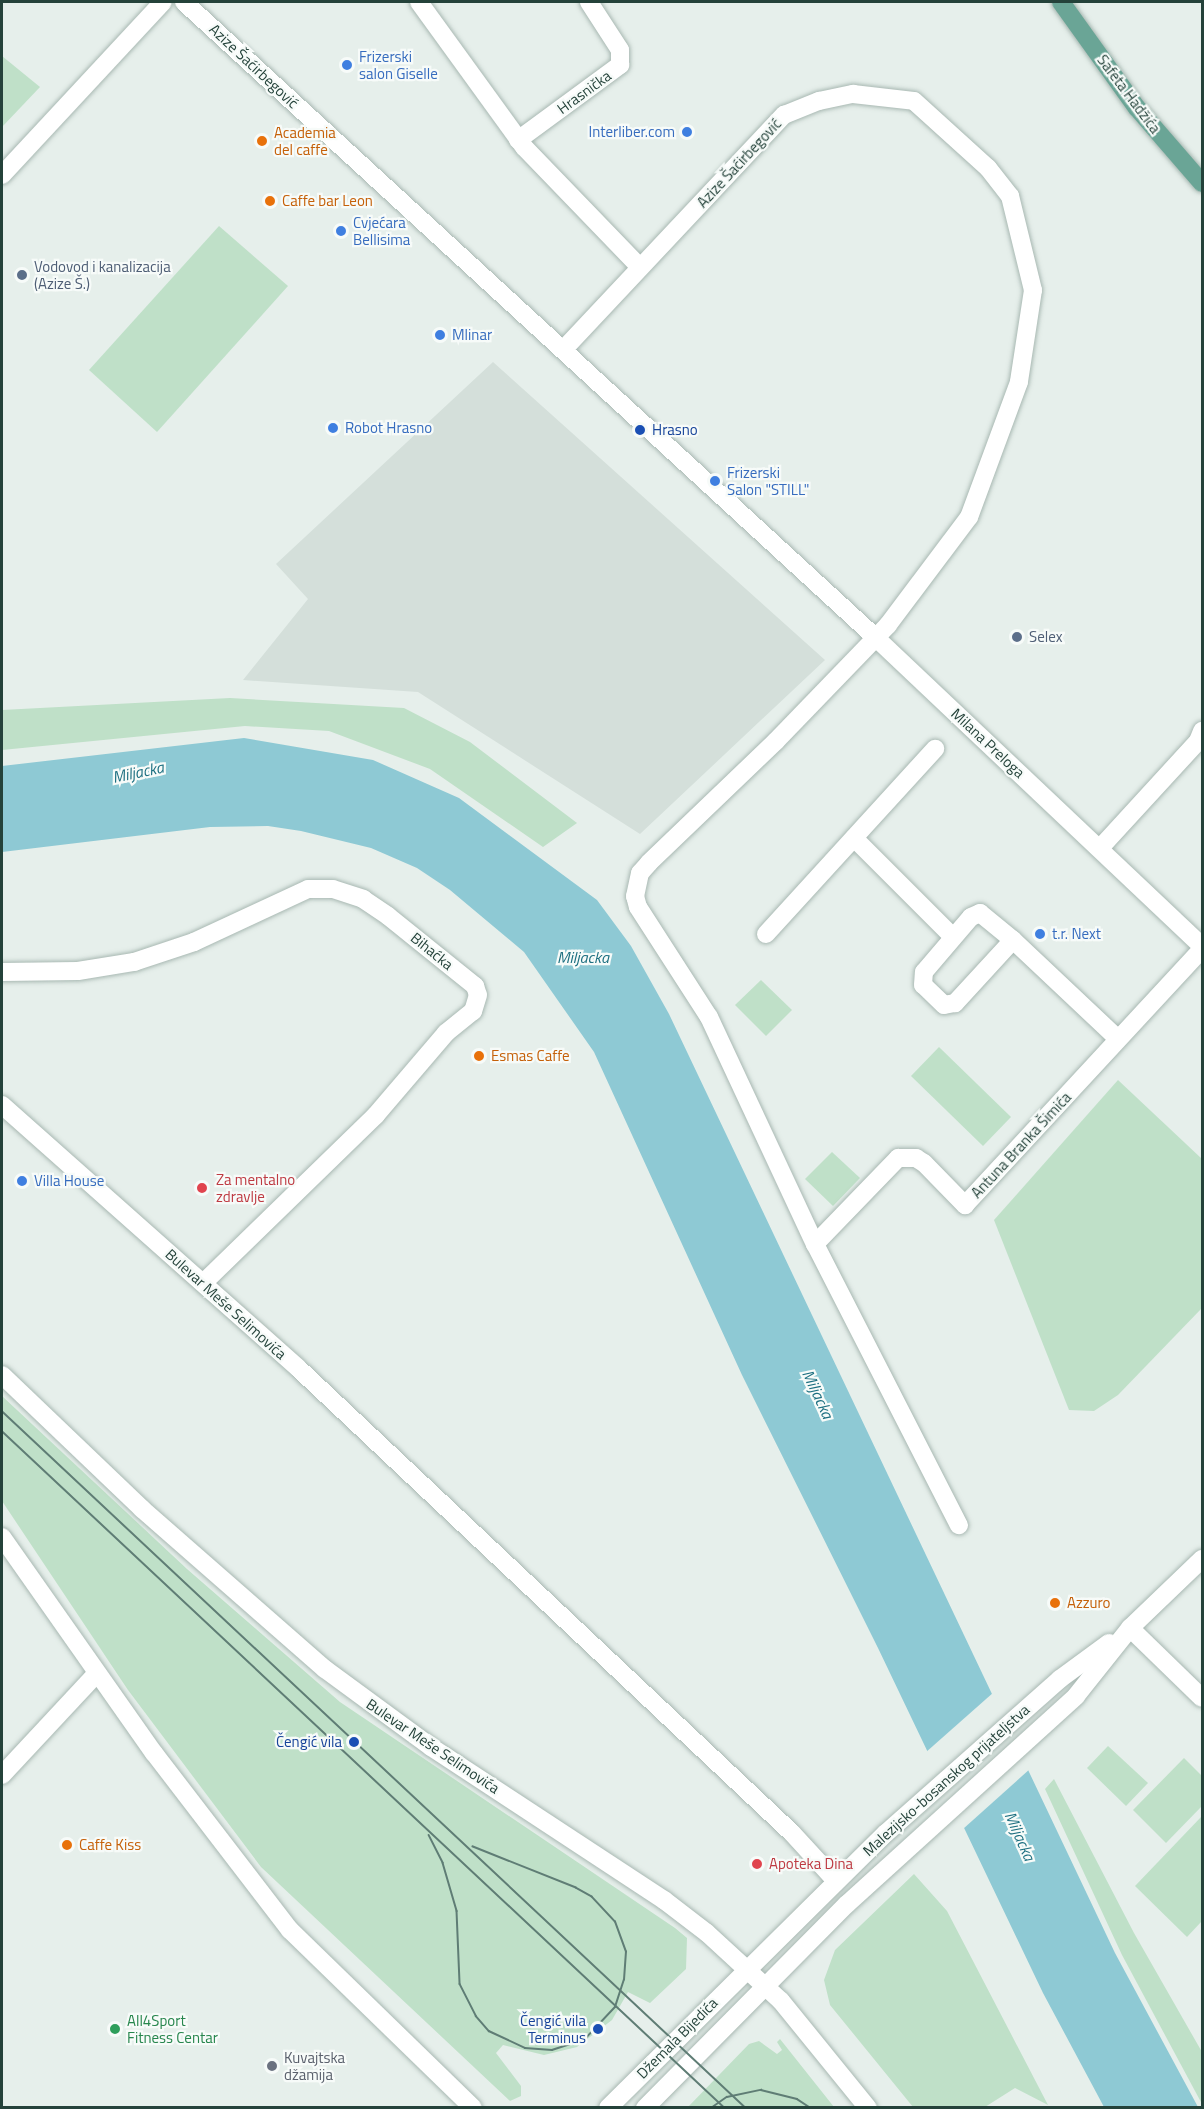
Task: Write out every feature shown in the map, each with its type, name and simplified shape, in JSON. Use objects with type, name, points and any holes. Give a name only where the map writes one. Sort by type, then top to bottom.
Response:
[{"type":"main road","name":"Safeta Hadžića","points":[[1061,2],[1137,108],[1203,183]]},
{"type":"street","points":[[2,175],[163,2]]},
{"type":"street","name":"Azize Šaćirbegović","points":[[184,2],[562,350],[876,637],[969,518],[1019,382],[1033,290],[1010,196],[988,168],[914,101],[890,95],[853,94],[784,115],[562,350]]},
{"type":"street","points":[[419,2],[518,140],[640,267]]},
{"type":"street","name":"Hrasnička","points":[[518,140],[620,65],[621,50],[589,2]]},
{"type":"street","points":[[876,637],[776,741],[649,863],[636,885],[638,907],[709,1017],[815,1244],[959,1525]]},
{"type":"street","name":"Milana Preloga","points":[[876,637],[1101,847],[1203,947]]},
{"type":"street","points":[[1101,847],[1201,739]]},
{"type":"street","points":[[766,934],[935,749]]},
{"type":"street","points":[[854,838],[953,937]]},
{"type":"street","name":"Bihaćka","points":[[2,972],[78,971],[134,962],[194,942],[308,889],[333,889],[363,899],[388,916],[475,986],[478,995],[472,1011],[446,1033],[376,1115],[203,1282]]},
{"type":"street","points":[[1013,940],[949,1005],[923,985],[922,979],[953,937],[980,913],[1013,940],[1118,1039]]},
{"type":"street","name":"Antuna Branka Šimića","points":[[815,1244],[898,1158],[916,1158],[924,1163],[965,1205],[1203,947]]},
{"type":"street","name":"Bulevar Meše Selimovića","points":[[2,1105],[203,1282],[572,1625],[836,1881]]},
{"type":"street","name":"Bulevar Meše Selimovića","points":[[2,1375],[142,1509],[325,1669],[431,1747],[664,1900],[746,1968],[809,2033],[868,2108]]},
{"type":"street","points":[[2,1537],[205,1823],[290,1930],[473,2108]]},
{"type":"street","name":"Malezijsko-bosanskog prijateljstva","points":[[746,1968],[912,1809],[1033,1703],[1130,1628],[1203,1559]]},
{"type":"street","points":[[1130,1628],[1203,1698]]},
{"type":"street","name":"Malezijsko-bosanskog prijateljstva","points":[[764,1985],[924,1832],[1076,1696],[1130,1628]]},
{"type":"street","points":[[2,1775],[97,1673]]},
{"type":"street","name":"Džemala Bijedića","points":[[608,2108],[746,1968]]},
{"type":"street","name":"Džemala Bijedića","points":[[645,2108],[764,1985]]},
{"type":"shaded area","points":[[493,362],[825,660],[640,834],[418,692],[243,680],[308,599],[276,564]]},
{"type":"green space","points":[[2,56],[40,87],[2,127]]},
{"type":"green space","points":[[219,226],[288,286],[157,432],[89,370]]},
{"type":"green space","points":[[230,698],[404,708],[470,742],[577,823],[543,847],[430,769],[329,731],[245,726],[2,750],[2,710]]},
{"type":"green space","points":[[761,980],[792,1010],[766,1036],[735,1005]]},
{"type":"green space","points":[[939,1047],[1011,1117],[983,1146],[911,1076]]},
{"type":"green space","points":[[1118,1080],[1202,1159],[1202,1308],[1118,1395],[1094,1411],[1069,1410],[994,1220]]},
{"type":"green space","points":[[832,1152],[860,1178],[833,1206],[805,1179]]},
{"type":"green space","points":[[2,1396],[187,1569],[340,1702],[687,1938],[686,1969],[650,2003],[628,1992],[612,2020],[577,2047],[544,2055],[503,2045],[496,2053],[521,2086],[521,2096],[510,2101],[261,1867],[128,1690],[2,1501]]},
{"type":"green space","points":[[1108,1746],[1148,1783],[1126,1806],[1087,1768]]},
{"type":"green space","points":[[1184,1758],[1202,1776],[1202,1806],[1166,1843],[1133,1810]]},
{"type":"green space","points":[[1054,1779],[1134,1933],[1202,2052],[1202,2104],[1122,1955],[1045,1789]]},
{"type":"green space","points":[[1202,1816],[1202,1921],[1187,1937],[1135,1886]]},
{"type":"green space","points":[[914,1874],[947,1911],[1048,2105],[1015,2088],[985,2107],[913,2107],[830,2005],[824,1980],[835,1950]]},
{"type":"green space","points":[[780,2039],[834,2107],[688,2107],[749,2044],[759,2041],[777,2054],[782,2050],[777,2042]]},
{"type":"water","name":"Miljacka","points":[[244,738],[373,760],[459,798],[597,900],[631,946],[669,1014],[1115,1953],[1198,2107],[1104,2107],[1043,1993],[878,1648],[742,1375],[594,1052],[524,952],[450,890],[417,868],[371,848],[301,831],[268,826],[210,827],[2,852],[2,766]]},
{"type":"pier","points":[[994,1692],[1031,1768],[963,1829],[925,1753]]},
{"type":"tram line","points":[[2,1411],[746,2108]]},
{"type":"tram line","points":[[2,1431],[725,2108]]},
{"type":"tram line","points":[[429,1835],[443,1863],[457,1911],[460,1984],[476,2016],[489,2031],[525,2048],[552,2050],[585,2039],[615,2007],[624,1980],[626,1952],[615,1922],[592,1897],[576,1888],[473,1847]]},
{"type":"tram line","points":[[711,2108],[727,2097],[761,2090],[797,2099],[811,2108]]},
{"type":"place","name":"Frizerski salon Giselle","points":[[347,65]]},
{"type":"place","name":"Interliber.com","points":[[687,132]]},
{"type":"place","name":"Academia del caffe","points":[[262,141]]},
{"type":"place","name":"Caffe bar Leon","points":[[270,201]]},
{"type":"place","name":"Cvjećara Bellisima","points":[[341,231]]},
{"type":"place","name":"Vodovod i kanalizacija (Azize Š.)","points":[[22,275]]},
{"type":"place","name":"Mlinar","points":[[440,335]]},
{"type":"place","name":"Robot Hrasno","points":[[333,428]]},
{"type":"place","name":"Hrasno","points":[[640,430]]},
{"type":"place","name":"Frizerski Salon \"STILL\"","points":[[715,481]]},
{"type":"place","name":"Selex","points":[[1017,637]]},
{"type":"place","name":"t.r. Next","points":[[1040,934]]},
{"type":"place","name":"Esmas Caffe","points":[[479,1056]]},
{"type":"place","name":"Villa House","points":[[22,1181]]},
{"type":"place","name":"Za mentalno zdravlje","points":[[202,1188]]},
{"type":"place","name":"Azzuro","points":[[1055,1603]]},
{"type":"place","name":"Čengić vila","points":[[354,1742]]},
{"type":"place","name":"Caffe Kiss","points":[[67,1845]]},
{"type":"place","name":"Apoteka Dina","points":[[757,1864]]},
{"type":"place","name":"All4Sport Fitness Centar","points":[[115,2029]]},
{"type":"place","name":"Čengić vila Terminus","points":[[598,2029]]},
{"type":"place","name":"Kuvajtska džamija","points":[[272,2066]]}]
